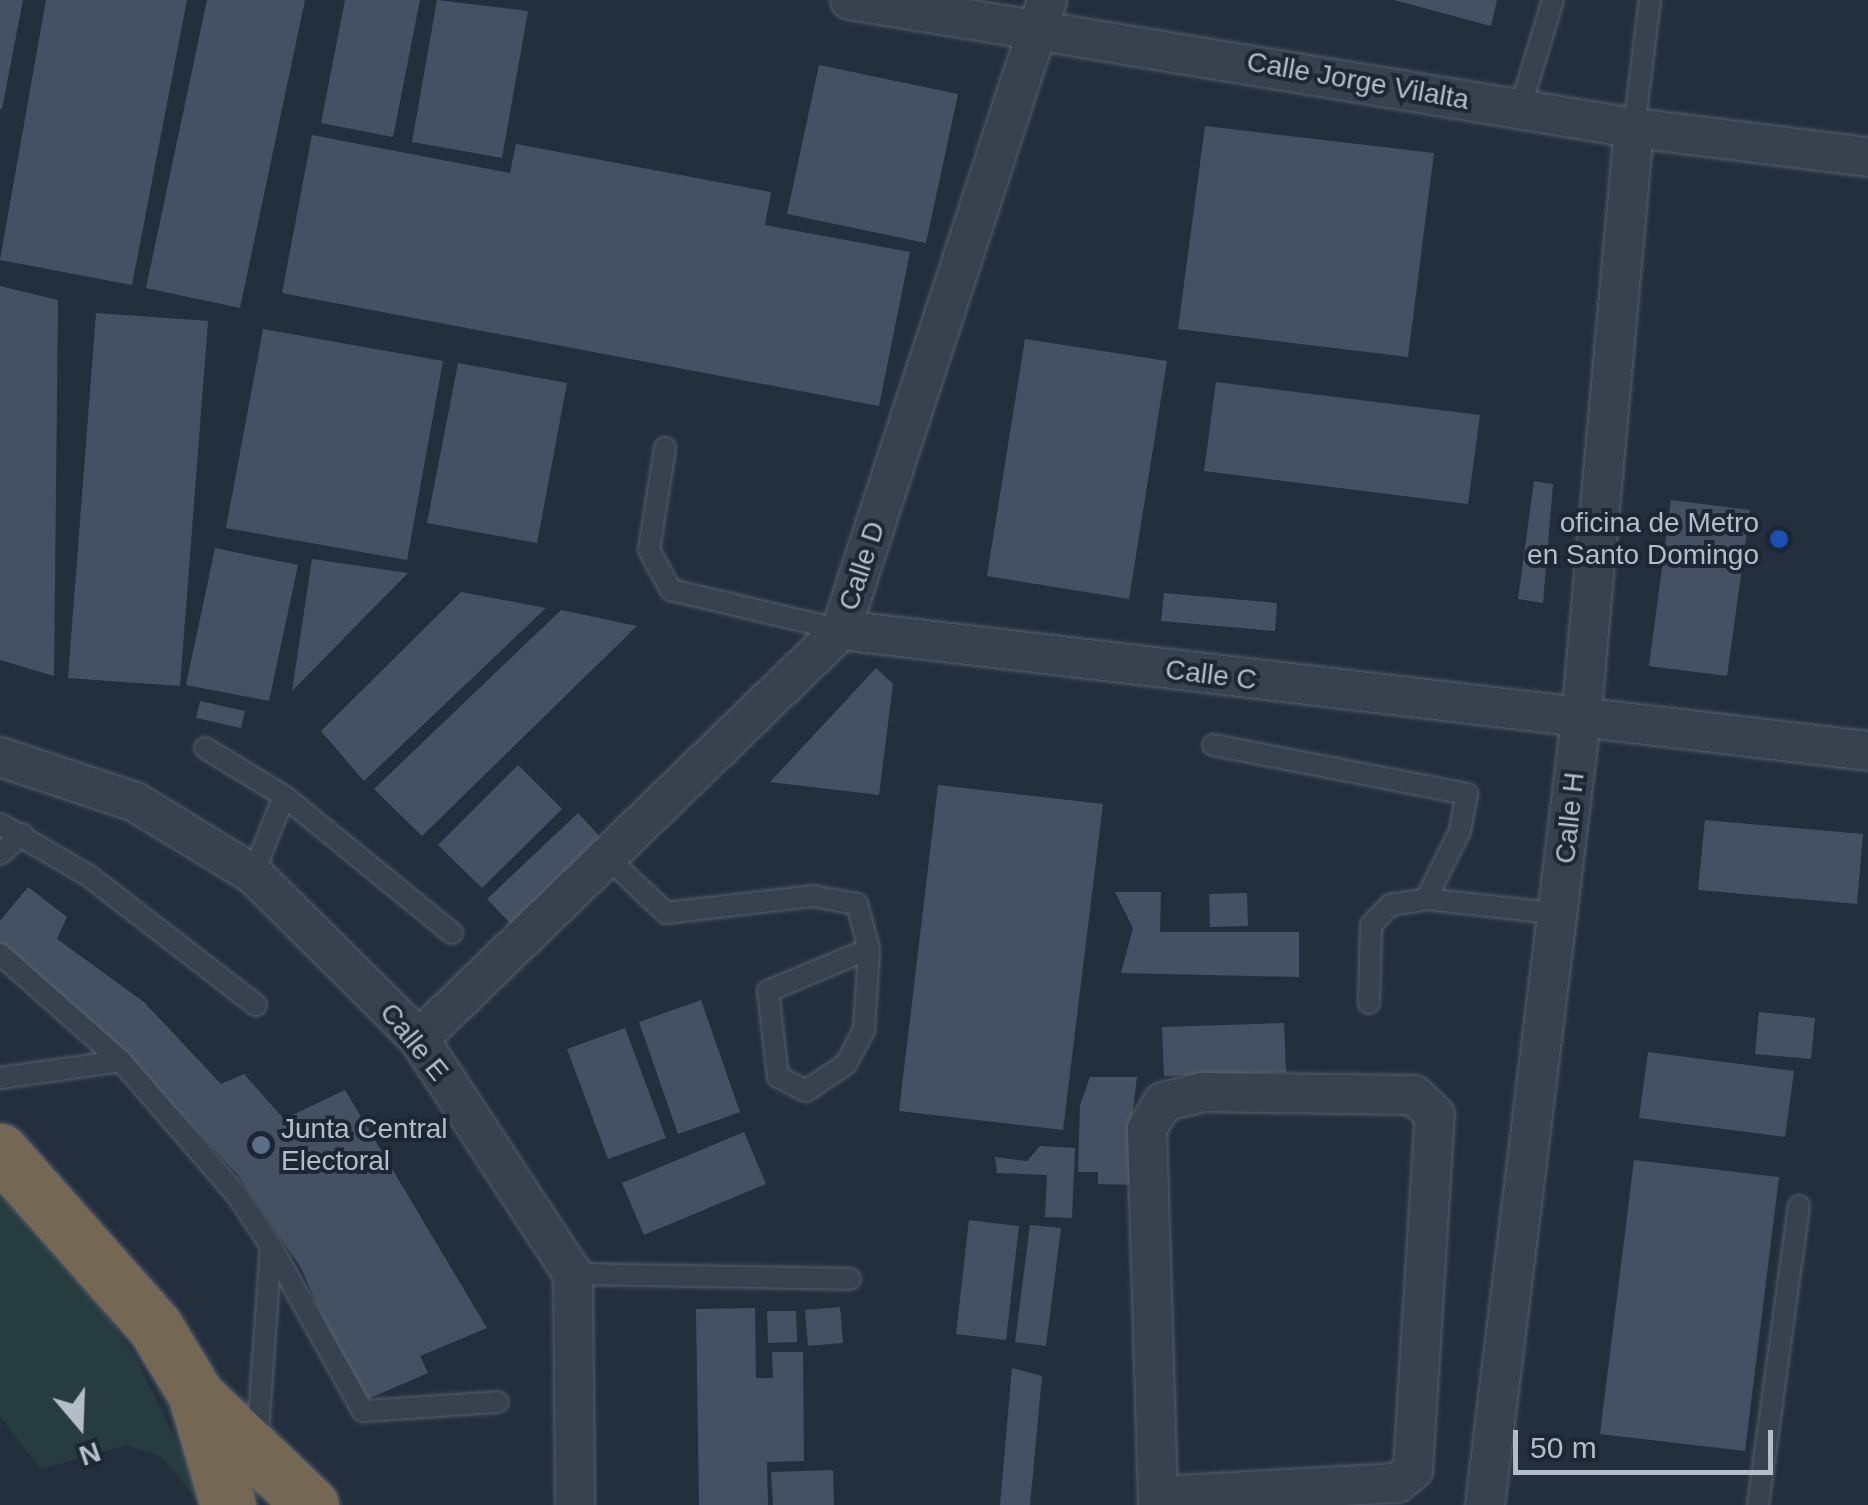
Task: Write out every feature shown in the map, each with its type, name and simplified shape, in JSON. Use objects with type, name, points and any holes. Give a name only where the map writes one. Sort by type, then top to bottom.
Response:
[{"type":"highway","points":[[0,1151],[155,1326],[194,1393],[228,1505]]},
{"type":"highway","points":[[194,1393],[256,1457],[311,1505]]},
{"type":"street","name":"Calle Jorge Vilalta","points":[[850,0],[1042,14],[1520,109],[1634,128],[1868,156]]},
{"type":"street","name":"Calle D","points":[[420,1039],[610,860],[841,630],[1042,14]]},
{"type":"street","name":"Calle H","points":[[1484,1505],[1581,720],[1634,128]]},
{"type":"street","name":"Calle C","points":[[841,630],[1868,751]]},
{"type":"street","name":"Calle E","points":[[0,757],[134,802],[253,874],[420,1039],[573,1274]]},
{"type":"street","points":[[1204,1092],[1414,1095],[1435,1115],[1413,1470],[1397,1484],[1158,1501],[1147,1128],[1163,1102],[1204,1092]]},
{"type":"street","points":[[573,1274],[574,1505]]},
{"type":"lane","points":[[1520,109],[1553,0]]},
{"type":"lane","points":[[1634,128],[1650,0]]},
{"type":"lane","points":[[665,448],[649,550],[654,573],[671,590],[841,630]]},
{"type":"lane","points":[[1214,746],[1467,794],[1460,831],[1426,899]]},
{"type":"lane","points":[[206,748],[284,796],[452,932]]},
{"type":"lane","points":[[253,874],[284,796]]},
{"type":"lane","points":[[0,824],[22,834],[256,1006]]},
{"type":"lane","points":[[0,854],[22,834]]},
{"type":"lane","points":[[610,860],[666,913],[812,896],[857,904],[869,950],[864,1030],[846,1064],[806,1091],[778,1077],[768,991],[869,950]]},
{"type":"lane","points":[[1369,1003],[1371,924],[1390,905],[1426,899],[1559,914]]},
{"type":"lane","points":[[0,954],[121,1061],[272,1246],[363,1412],[498,1402]]},
{"type":"lane","points":[[0,1078],[121,1061]]},
{"type":"lane","points":[[1758,1505],[1799,1206]]},
{"type":"lane","points":[[256,1457],[272,1246]]},
{"type":"lane","points":[[573,1274],[850,1278]]},
{"type":"green space","points":[[0,1189],[55,1240],[135,1356],[198,1485],[201,1505],[162,1457],[126,1445],[40,1469],[0,1416]]},
{"type":"building","points":[[0,0],[23,0],[2,109],[0,109]]},
{"type":"building","points":[[46,0],[187,0],[132,285],[0,260]]},
{"type":"building","points":[[207,0],[305,0],[240,308],[146,288]]},
{"type":"building","points":[[345,0],[420,0],[393,137],[321,123]]},
{"type":"building","points":[[437,0],[528,11],[502,158],[412,142]]},
{"type":"building","points":[[1394,0],[1497,0],[1491,26]]},
{"type":"building","points":[[819,65],[958,94],[926,243],[787,214]]},
{"type":"building","points":[[1205,126],[1434,153],[1408,357],[1178,329]]},
{"type":"building","points":[[312,135],[510,173],[516,144],[771,192],[765,225],[910,252],[879,406],[282,293]]},
{"type":"building","points":[[0,286],[58,300],[54,676],[0,660]]},
{"type":"building","points":[[96,313],[208,321],[180,686],[68,678]]},
{"type":"building","points":[[263,329],[443,361],[407,560],[226,528]]},
{"type":"building","points":[[1025,339],[1167,361],[1129,599],[987,576]]},
{"type":"building","points":[[458,363],[567,383],[537,543],[427,523]]},
{"type":"building","points":[[1216,382],[1480,415],[1468,504],[1204,471]]},
{"type":"building","points":[[1534,481],[1553,484],[1543,603],[1518,599]]},
{"type":"building","points":[[1671,500],[1750,510],[1727,676],[1649,666]]},
{"type":"building","points":[[215,548],[298,565],[269,701],[186,685]]},
{"type":"building","points":[[312,559],[408,573],[292,691]]},
{"type":"building","points":[[461,592],[546,608],[364,781],[321,731]]},
{"type":"building","points":[[1164,593],[1277,603],[1275,631],[1161,621]]},
{"type":"building","points":[[561,610],[637,626],[422,836],[374,789]]},
{"type":"building","points":[[876,668],[893,684],[879,795],[770,782]]},
{"type":"building","points":[[200,701],[245,711],[241,728],[196,718]]},
{"type":"building","points":[[518,765],[562,809],[482,888],[438,845]]},
{"type":"building","points":[[938,785],[1103,804],[1063,1130],[899,1111]]},
{"type":"building","points":[[578,813],[602,839],[511,924],[487,899]]},
{"type":"building","points":[[1705,820],[1863,834],[1857,904],[1698,890]]},
{"type":"building","name":"Junta Central Electoral","points":[[28,887],[67,917],[57,939],[144,1002],[221,1084],[244,1074],[284,1119],[345,1090],[487,1328],[420,1356],[428,1373],[361,1402],[301,1268],[238,1175],[153,1084],[0,953],[0,921]]},
{"type":"building","points":[[1115,892],[1161,892],[1160,932],[1299,932],[1299,977],[1121,973],[1133,928]]},
{"type":"building","points":[[1247,893],[1248,926],[1210,927],[1209,894]]},
{"type":"building","points":[[701,1000],[740,1112],[678,1134],[639,1022]]},
{"type":"building","points":[[1759,1012],[1815,1018],[1811,1059],[1755,1054]]},
{"type":"building","points":[[1284,1023],[1286,1072],[1164,1076],[1162,1027]]},
{"type":"building","points":[[625,1028],[666,1138],[608,1159],[567,1049]]},
{"type":"building","points":[[1648,1052],[1794,1071],[1785,1137],[1639,1118]]},
{"type":"building","points":[[1090,1077],[1137,1077],[1129,1142],[1138,1185],[1098,1184],[1098,1172],[1078,1172],[1080,1105]]},
{"type":"building","points":[[744,1132],[766,1184],[644,1235],[622,1183]]},
{"type":"building","points":[[1040,1146],[1075,1148],[1072,1218],[1045,1217],[1047,1175],[997,1173],[995,1157],[1027,1161]]},
{"type":"building","points":[[1634,1160],[1779,1177],[1745,1451],[1600,1434]]},
{"type":"building","points":[[969,1220],[1019,1226],[1006,1340],[956,1334]]},
{"type":"building","points":[[1030,1225],[1061,1228],[1046,1346],[1015,1342]]},
{"type":"building","points":[[840,1307],[843,1343],[808,1346],[805,1310]]},
{"type":"building","points":[[755,1308],[756,1378],[773,1378],[772,1352],[803,1352],[804,1461],[767,1462],[768,1505],[699,1505],[696,1309]]},
{"type":"building","points":[[767,1311],[796,1311],[797,1342],[768,1343]]},
{"type":"building","points":[[1012,1368],[1042,1376],[1030,1505],[1000,1505]]},
{"type":"building","points":[[833,1470],[834,1505],[773,1505],[771,1472]]},
{"type":"place","name":"oficina de Metro en Santo Domingo","points":[[1779,539]]},
{"type":"place","name":"Junta Central Electoral","points":[[261,1145]]}]
